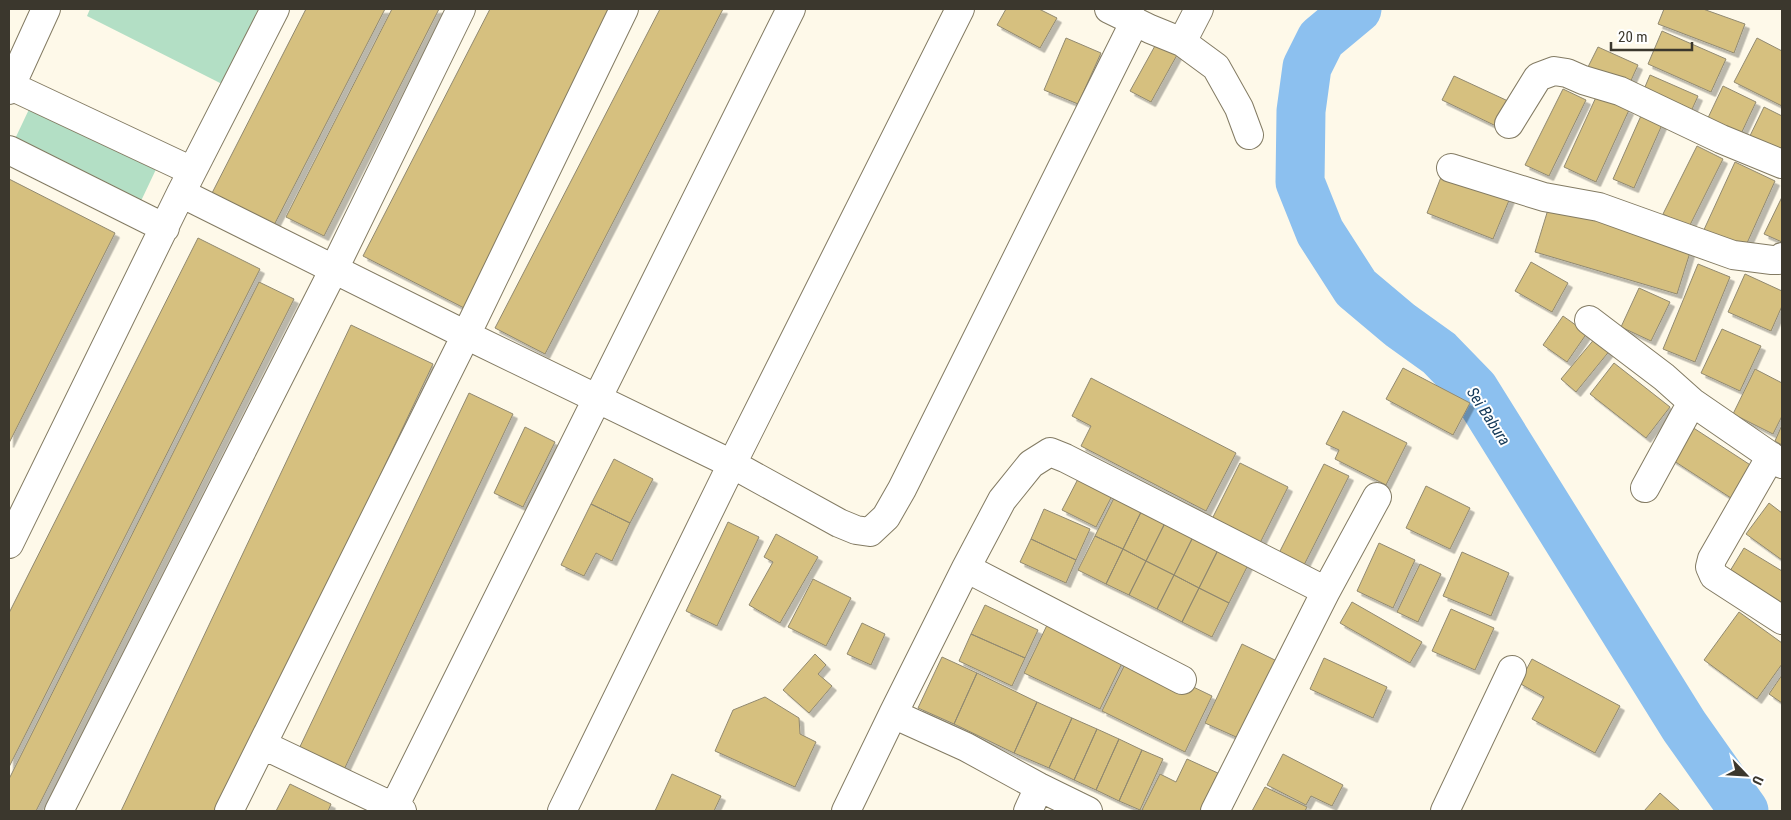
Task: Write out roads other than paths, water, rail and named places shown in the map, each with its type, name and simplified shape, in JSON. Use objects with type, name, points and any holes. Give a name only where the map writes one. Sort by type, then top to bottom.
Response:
[{"type":"street","points":[[46,9],[10,88],[187,182],[334,269],[732,464],[839,523],[856,530],[870,532],[886,517],[1135,21]]},
{"type":"street","points":[[9,544],[187,182],[275,9]]},
{"type":"street","points":[[58,811],[334,269],[461,9]]},
{"type":"street","points":[[229,811],[466,335],[624,9]]},
{"type":"street","points":[[263,745],[398,809],[596,399],[791,9]]},
{"type":"street","points":[[562,811],[732,464],[960,9]]},
{"type":"street","points":[[1109,9],[1182,42],[1216,67],[1239,108],[1249,136]]},
{"type":"street","points":[[1182,42],[1199,9]]},
{"type":"street","points":[[1509,124],[1538,77],[1554,71],[1567,73],[1620,91],[1721,139],[1782,164]]},
{"type":"street","points":[[9,150],[165,228]]},
{"type":"street","points":[[1451,168],[1544,197],[1599,207],[1733,255],[1772,260],[1779,260],[1782,257]]},
{"type":"street","points":[[1588,320],[1664,377],[1692,402],[1777,460],[1712,559],[1710,567],[1714,576],[1782,620]]},
{"type":"street","points":[[1646,488],[1692,402]]},
{"type":"street","points":[[846,811],[966,568],[1002,500],[1031,464],[1050,452],[1326,591]]},
{"type":"street","points":[[1215,811],[1326,591],[1376,497]]},
{"type":"street","points":[[966,568],[1182,680]]},
{"type":"street","points":[[1445,811],[1512,670]]},
{"type":"street","points":[[893,714],[966,747],[1039,787],[1088,811]]},
{"type":"street","points":[[1028,811],[1039,787]]},
{"type":"waterway","name":"Sei Babura","points":[[1357,9],[1321,39],[1307,67],[1301,111],[1300,182],[1320,232],[1356,288],[1400,325],[1439,353],[1474,389],[1684,726],[1744,811]]}]
